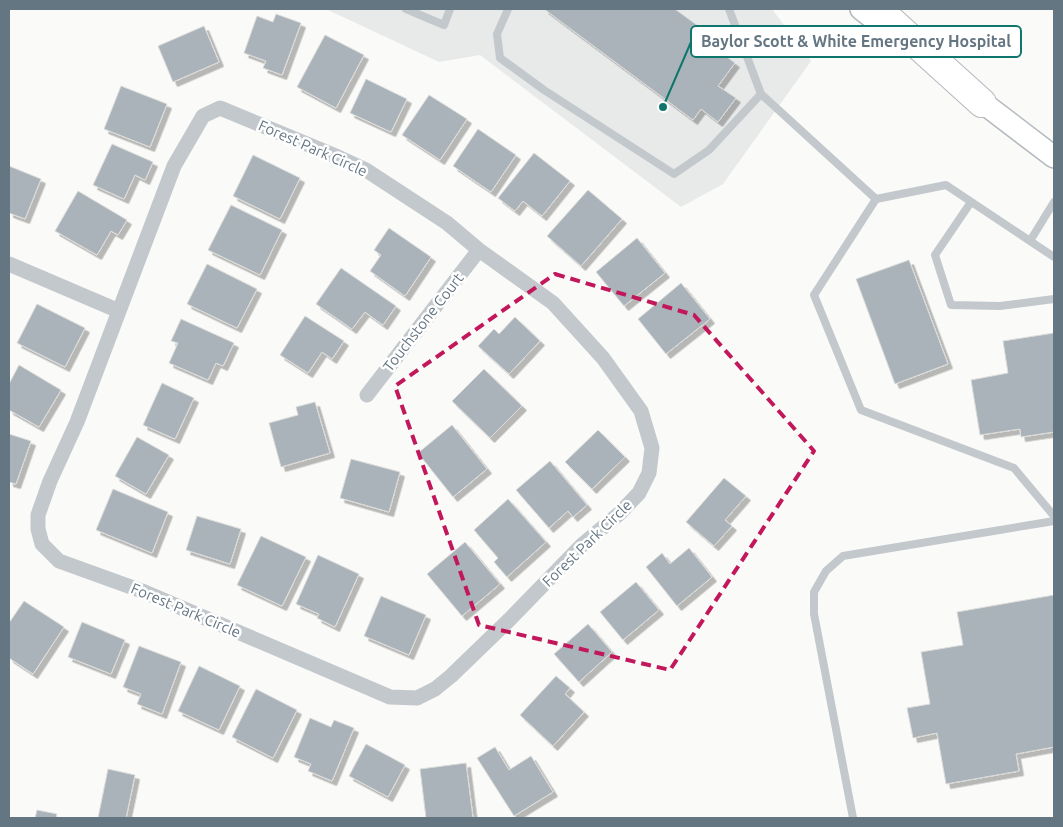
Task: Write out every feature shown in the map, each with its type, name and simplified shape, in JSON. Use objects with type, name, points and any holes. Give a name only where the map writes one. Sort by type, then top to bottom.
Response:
[{"type":"highway","points":[[878,9],[982,103]]},
{"type":"main road","points":[[861,9],[1054,157]]},
{"type":"street","name":"Forest Park Circle","points":[[220,108],[366,170],[447,223],[479,250],[554,303],[603,358],[641,411],[652,448],[649,473],[639,493],[620,513],[582,545],[451,676],[435,689],[417,698],[390,697],[142,591],[59,561],[42,544],[38,530],[38,515],[50,481],[77,422],[119,311],[174,166],[203,116],[220,108]]},
{"type":"street","name":"Touchstone Court","points":[[367,395],[479,250]]},
{"type":"street","points":[[9,264],[119,311]]},
{"type":"lane","points":[[406,9],[444,25],[450,9]]},
{"type":"lane","points":[[508,9],[497,34],[500,58],[544,90],[674,174],[709,150],[762,94]]},
{"type":"lane","points":[[729,9],[762,94],[876,199]]},
{"type":"lane","points":[[1054,257],[946,185],[876,199],[814,295],[861,410],[1014,468],[1054,516]]},
{"type":"lane","points":[[971,202],[935,255],[951,305],[1000,306],[1054,299]]},
{"type":"lane","points":[[1030,241],[1054,202]]},
{"type":"lane","points":[[853,818],[814,614],[814,592],[826,571],[843,556],[1054,521]]},
{"type":"highlighted area","points":[[555,274],[694,315],[814,451],[670,670],[479,625],[395,386]]},
{"type":"shaded area","points":[[326,9],[772,9],[811,61],[723,184],[681,207],[480,55],[439,62]]},
{"type":"building","points":[[544,9],[675,9],[716,39],[711,45],[735,63],[718,86],[736,98],[718,122],[701,109],[693,120]]},
{"type":"building","points":[[276,14],[301,23],[282,75],[263,68],[266,61],[244,53],[257,16],[273,22]]},
{"type":"building","points":[[204,26],[219,62],[173,82],[158,46]]},
{"type":"building","points":[[325,35],[364,55],[336,108],[297,87]]},
{"type":"building","points":[[366,79],[407,99],[391,132],[350,113]]},
{"type":"building","points":[[121,86],[167,104],[150,147],[104,129]]},
{"type":"building","points":[[429,95],[467,119],[440,160],[402,135]]},
{"type":"building","points":[[478,129],[516,155],[491,192],[453,166]]},
{"type":"building","points":[[112,144],[153,162],[145,180],[135,175],[124,199],[93,185]]},
{"type":"building","points":[[534,153],[570,181],[542,216],[523,201],[515,211],[498,198]]},
{"type":"building","points":[[253,155],[300,178],[280,219],[233,196]]},
{"type":"building","points":[[9,166],[41,179],[25,219],[9,213]]},
{"type":"building","points":[[588,190],[622,219],[581,266],[547,236]]},
{"type":"building","points":[[78,191],[127,220],[118,235],[111,231],[97,255],[55,231]]},
{"type":"building","points":[[231,205],[282,230],[260,275],[208,250]]},
{"type":"building","points":[[389,228],[431,257],[405,296],[370,271],[381,255],[374,250]]},
{"type":"building","points":[[637,238],[665,273],[624,306],[596,272]]},
{"type":"building","points":[[909,260],[948,364],[895,384],[856,279]]},
{"type":"building","points":[[207,264],[257,289],[237,328],[187,304]]},
{"type":"building","points":[[341,268],[396,306],[383,325],[365,312],[352,329],[316,304]]},
{"type":"building","points":[[681,283],[710,319],[666,354],[638,319]]},
{"type":"building","points":[[37,304],[85,328],[65,367],[17,343]]},
{"type":"building","points":[[305,316],[344,341],[332,359],[322,352],[308,373],[280,355]]},
{"type":"building","points":[[515,317],[540,341],[509,374],[478,346],[494,329],[499,334]]},
{"type":"building","points":[[181,319],[234,343],[223,366],[216,363],[208,380],[169,363],[178,343],[171,341]]},
{"type":"building","points":[[1054,333],[1054,432],[1021,437],[1020,429],[980,435],[971,380],[1008,373],[1003,341]]},
{"type":"building","points":[[19,365],[61,390],[39,427],[9,410],[9,384]]},
{"type":"building","points":[[484,369],[522,406],[490,438],[452,401]]},
{"type":"building","points":[[162,383],[194,398],[175,439],[143,425]]},
{"type":"building","points":[[315,402],[330,453],[281,467],[269,423],[298,415],[296,407]]},
{"type":"building","points":[[452,425],[487,469],[453,497],[418,453]]},
{"type":"building","points":[[598,430],[625,457],[592,489],[565,462]]},
{"type":"building","points":[[9,434],[31,441],[16,484],[9,482]]},
{"type":"building","points":[[137,437],[169,455],[146,494],[115,476]]},
{"type":"building","points":[[351,459],[400,472],[389,512],[340,498]]},
{"type":"building","points":[[550,461],[587,505],[573,517],[568,511],[549,528],[516,490]]},
{"type":"building","points":[[724,478],[746,496],[725,520],[732,526],[714,546],[686,522]]},
{"type":"building","points":[[113,489],[168,512],[152,553],[96,530]]},
{"type":"building","points":[[508,499],[546,542],[507,577],[494,562],[498,558],[474,530]]},
{"type":"building","points":[[197,516],[241,529],[230,564],[186,550]]},
{"type":"building","points":[[261,536],[306,557],[282,606],[237,585]]},
{"type":"building","points":[[465,542],[500,584],[462,616],[427,574]]},
{"type":"building","points":[[689,548],[712,577],[677,606],[646,567],[662,553],[670,564]]},
{"type":"building","points":[[318,555],[359,574],[335,627],[317,618],[319,614],[296,604]]},
{"type":"building","points":[[636,582],[659,610],[623,640],[600,612]]},
{"type":"building","points":[[1054,595],[1054,747],[1016,754],[1019,771],[946,784],[937,733],[913,738],[907,708],[930,704],[921,652],[963,645],[957,612]]},
{"type":"building","points":[[381,596],[426,615],[409,655],[364,636]]},
{"type":"building","points":[[24,601],[64,627],[33,674],[9,658],[9,623]]},
{"type":"building","points":[[82,622],[125,640],[111,674],[68,657]]},
{"type":"building","points":[[588,624],[612,652],[579,682],[554,654]]},
{"type":"building","points":[[139,646],[181,662],[162,714],[137,704],[141,694],[123,687]]},
{"type":"building","points":[[199,666],[240,686],[219,730],[178,711]]},
{"type":"building","points":[[556,676],[570,688],[565,694],[584,712],[553,746],[520,715]]},
{"type":"building","points":[[256,689],[297,710],[273,758],[232,737]]},
{"type":"building","points":[[310,718],[331,727],[334,720],[354,728],[332,781],[308,771],[311,764],[294,757]]},
{"type":"building","points":[[366,744],[405,765],[388,797],[349,776]]},
{"type":"building","points":[[495,747],[509,770],[531,756],[553,792],[514,816],[477,758]]},
{"type":"building","points":[[466,763],[473,818],[426,818],[420,769]]},
{"type":"building","points":[[108,769],[135,775],[126,818],[98,818]]},
{"type":"building","points":[[37,810],[57,814],[56,818],[35,818]]},
{"type":"place","name":"Baylor Scott & White Emergency Hospital","points":[[663,107]]}]
